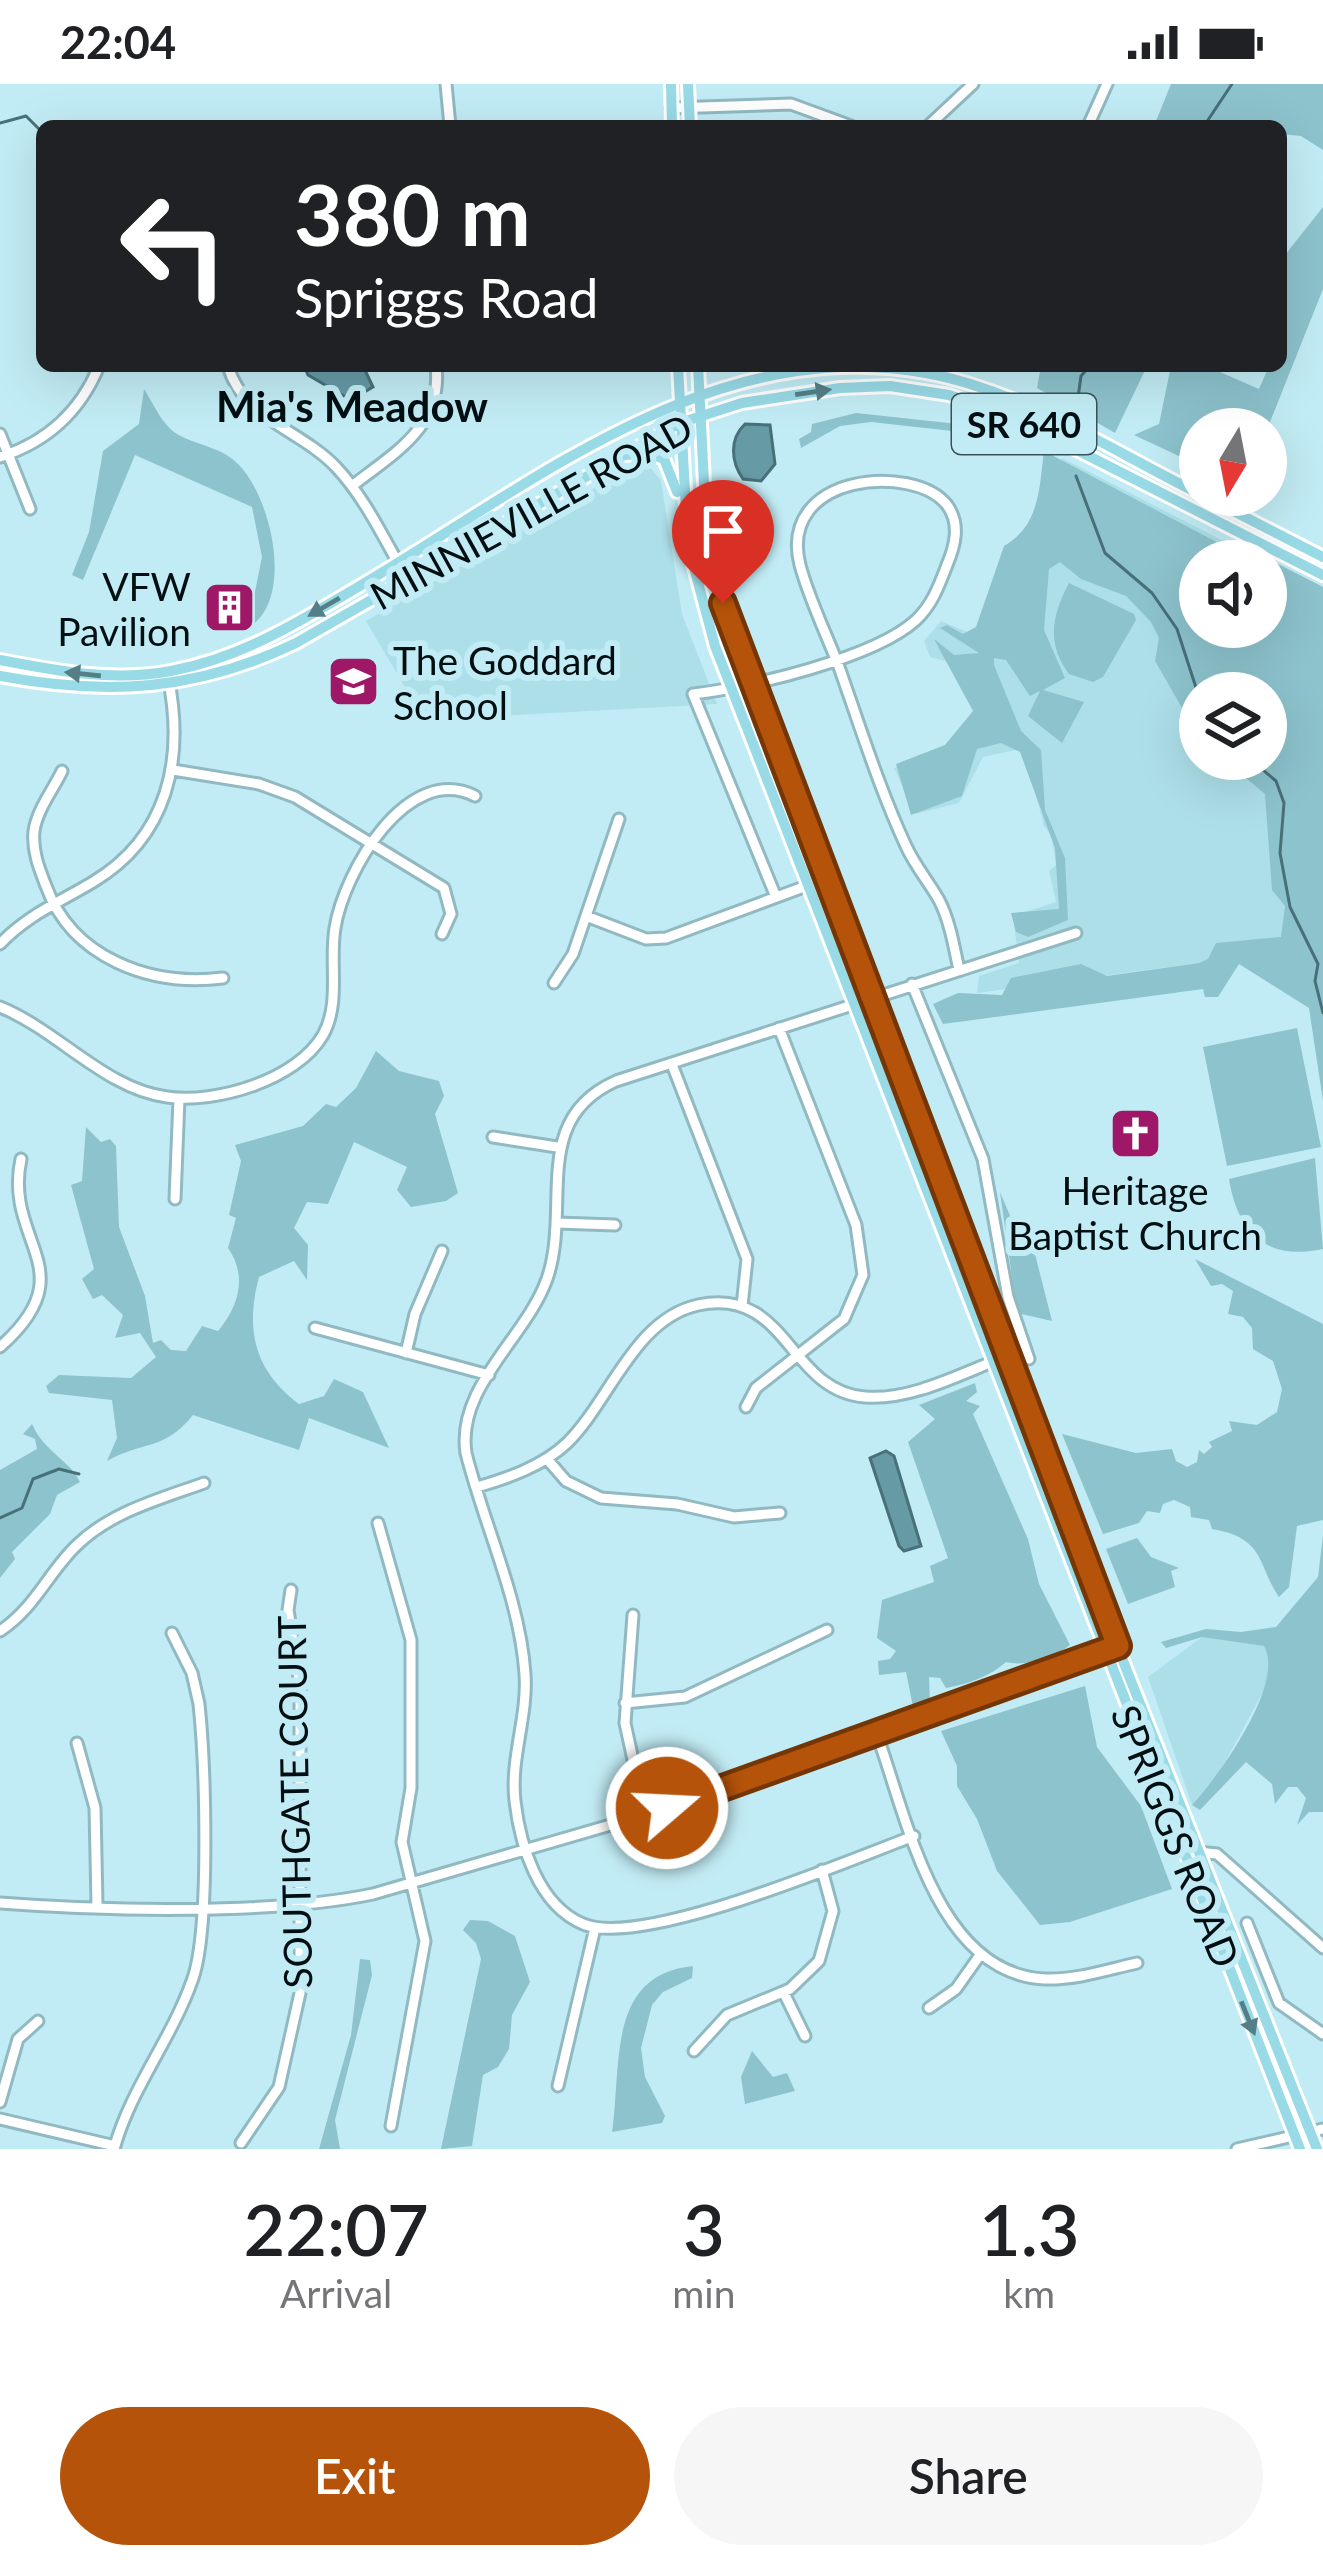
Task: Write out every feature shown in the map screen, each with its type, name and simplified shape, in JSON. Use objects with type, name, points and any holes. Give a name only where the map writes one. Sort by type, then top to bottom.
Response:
[{"type":"main road","points":[[671,84],[672,120]]},
{"type":"main road","points":[[688,84],[690,120]]},
{"type":"main road","name":"SPRIGGS ROAD","points":[[678,372],[687,534],[701,600],[732,689],[1298,2143]]},
{"type":"main road","name":"SPRIGGS ROAD","points":[[698,372],[712,557],[752,687],[1198,1852],[1317,2131],[1317,2149]]},
{"type":"main road","name":"MINNIEVILLE ROAD","points":[[0,660],[80,674],[167,672],[257,644],[640,418],[698,394],[820,372]]},
{"type":"main road","name":"MINNIEVILLE ROAD","points":[[880,372],[930,374],[1012,400],[1179,484]]},
{"type":"main road","name":"MINNIEVILLE ROAD","points":[[0,676],[102,691],[170,686],[260,661],[680,423],[840,388],[890,386],[949,395],[1010,416],[1323,575]]},
{"type":"main road","points":[[584,474],[640,452],[664,459],[674,472],[687,534]]},
{"type":"main road","name":"MINNIEVILLE ROAD","points":[[1242,516],[1323,557]]},
{"type":"street","points":[[446,84],[449,120]]},
{"type":"street","points":[[934,120],[973,84]]},
{"type":"street","points":[[1091,120],[1107,84]]},
{"type":"street","points":[[671,108],[791,104],[835,120]]},
{"type":"street","points":[[4,456],[59,425],[78,405],[97,372]]},
{"type":"street","points":[[231,372],[250,405],[312,445],[352,485],[407,579]]},
{"type":"street","points":[[352,485],[423,428],[436,400],[436,372]]},
{"type":"street","points":[[0,434],[4,456],[30,509]]},
{"type":"street","points":[[776,897],[693,694],[752,687],[835,657],[903,630],[932,600],[956,535],[950,509],[932,493],[850,484],[827,492],[808,511],[798,538],[799,558],[835,657],[905,845],[943,909],[959,970]]},
{"type":"street","points":[[0,944],[134,852],[160,810],[173,770],[167,672]]},
{"type":"street","points":[[173,770],[274,789],[375,842],[444,888],[451,914],[442,934]]},
{"type":"street","points":[[62,771],[34,834],[36,859],[52,904],[83,943],[133,969],[184,981],[223,978]]},
{"type":"street","points":[[0,1007],[51,1031],[118,1081],[179,1099],[253,1083],[298,1061],[318,1042],[332,1009],[335,922],[375,842],[420,794],[450,787],[475,796]]},
{"type":"street","points":[[554,982],[568,964],[620,819]]},
{"type":"street","points":[[586,916],[646,939],[666,938],[809,885]]},
{"type":"street","points":[[914,1836],[645,1927],[595,1928],[576,1921],[552,1900],[526,1850],[514,1778],[525,1697],[523,1653],[464,1432],[469,1410],[539,1299],[553,1260],[557,1147],[574,1112],[592,1094],[869,997],[1076,933]]},
{"type":"street","points":[[912,984],[983,1160],[1008,1297],[1029,1359]]},
{"type":"street","points":[[746,1407],[756,1388],[852,1309],[863,1262],[856,1225],[779,1028]]},
{"type":"street","points":[[673,1067],[747,1259],[742,1306]]},
{"type":"street","points":[[175,1199],[179,1099]]},
{"type":"street","points":[[494,1138],[557,1147]]},
{"type":"street","points":[[0,1347],[34,1312],[42,1285],[18,1192],[21,1159]]},
{"type":"street","points":[[557,1223],[615,1225]]},
{"type":"street","points":[[406,1353],[424,1288],[442,1251]]},
{"type":"street","points":[[477,1487],[547,1459],[569,1441],[670,1315],[706,1304],[742,1306],[772,1323],[797,1356],[830,1386],[865,1397],[904,1393],[1006,1356]]},
{"type":"street","points":[[315,1328],[489,1376]]},
{"type":"street","points":[[547,1459],[566,1481],[601,1498],[677,1504],[734,1516],[780,1513]]},
{"type":"street","points":[[0,1631],[36,1600],[88,1535],[124,1514],[204,1483]]},
{"type":"street","points":[[378,1522],[411,1640],[411,1788],[402,1842],[425,1954],[391,2126]]},
{"type":"street","name":"SOUTHGATE COURT","points":[[241,2144],[271,2104],[285,2070],[300,1993],[300,1685],[288,1610],[291,1590]]},
{"type":"street","points":[[633,1615],[626,1742],[645,1815]]},
{"type":"street","points":[[625,1703],[686,1697],[827,1630]]},
{"type":"street","points":[[0,2119],[114,2147],[130,2102],[194,1977],[201,1906],[199,1704],[192,1673],[172,1633]]},
{"type":"street","points":[[0,1903],[201,1906],[349,1899],[645,1815],[1118,1646]]},
{"type":"street","points":[[876,1732],[943,1912],[980,1955],[1017,1975],[1047,1979],[1137,1964]]},
{"type":"street","points":[[77,1743],[95,1808],[97,1905]]},
{"type":"street","points":[[1198,1852],[1217,1854],[1323,1948]]},
{"type":"street","points":[[694,2051],[728,2015],[784,1993],[810,1973],[829,1940],[833,1911],[822,1870]]},
{"type":"street","points":[[1247,1923],[1279,2003],[1323,2034]]},
{"type":"street","points":[[558,2086],[595,1928]]},
{"type":"street","points":[[929,2008],[956,1989],[980,1955]]},
{"type":"street","points":[[784,1993],[805,2036]]},
{"type":"street","points":[[0,2102],[18,2039],[38,2021]]},
{"type":"street","points":[[1237,2149],[1298,2143],[1317,2131]]},
{"type":"shaded area","points":[[1171,84],[1323,84],[1323,150],[1301,136],[1287,135],[1287,120],[1156,120]]},
{"type":"shaded area","points":[[1323,207],[1323,289],[1276,408],[1179,408],[1179,456],[1134,435],[1159,424],[1170,372],[1220,372],[1259,389],[1266,372],[1287,372],[1287,252]]},
{"type":"shaded area","points":[[366,372],[373,387],[351,400],[308,375]]},
{"type":"shaded area","points":[[1040,372],[1144,372],[1115,433],[1037,388]]},
{"type":"shaded area","points":[[144,389],[172,430],[230,457],[259,496],[275,566],[266,608],[255,623],[249,621],[262,557],[252,507],[135,455],[83,580],[72,575],[89,532],[103,451],[139,424]]},
{"type":"shaded area","points":[[856,413],[949,423],[979,434],[871,422],[840,426],[801,448],[799,439],[811,432],[812,424]]},
{"type":"shaded area","points":[[745,424],[770,425],[775,464],[761,481],[743,479],[736,465],[734,444]]},
{"type":"shaded area","points":[[1044,451],[1213,540],[1179,540],[1179,648],[1287,648],[1287,569],[1323,587],[1323,1101],[1309,1008],[1239,964],[1218,997],[1205,997],[1203,989],[943,1024],[933,1004],[958,993],[1002,995],[1011,978],[1081,964],[1107,976],[1199,963],[1208,959],[1216,943],[1281,937],[1285,906],[1272,890],[1265,794],[1248,780],[1287,780],[1287,672],[1179,672],[1179,703],[1155,661],[1159,638],[1151,622],[1126,596],[1081,579],[1060,562],[1049,569],[1044,630],[1065,678],[1043,690],[1084,702],[1062,743],[1028,716],[1040,691],[1030,696],[1006,660],[994,658],[994,665],[1021,731],[1041,750],[1045,810],[1065,858],[1068,920],[1028,937],[1016,932],[1011,913],[1059,909],[1055,848],[1020,752],[1001,743],[977,749],[962,796],[911,815],[896,764],[945,745],[973,711],[934,639],[954,655],[979,653],[940,628],[947,625],[963,634],[976,627],[1004,546],[1025,528],[1039,492]]},
{"type":"shaded area","points":[[1062,458],[1222,540],[1179,540],[1179,648],[1200,648],[1200,672],[1179,672],[1179,780],[1270,780],[1301,949],[977,993],[979,976],[1019,963],[1013,916],[1056,902],[1049,871],[1056,865],[1052,837],[1044,826],[1024,748],[983,757],[959,803],[915,814],[894,768],[950,748],[980,707],[965,666],[930,657],[924,641],[941,621],[972,634],[984,630],[1017,545]]},
{"type":"shaded area","points":[[647,463],[661,481],[682,614],[717,704],[424,720],[366,621],[632,466]]},
{"type":"shaded area","points":[[1069,583],[1134,614],[1136,620],[1103,677],[1093,682],[1069,674],[1054,640],[1055,618]]},
{"type":"shaded area","points":[[1297,1028],[1321,1147],[1227,1166],[1203,1047]]},
{"type":"shaded area","points":[[376,1051],[399,1071],[439,1081],[444,1096],[435,1114],[458,1193],[446,1201],[411,1207],[397,1190],[407,1167],[354,1142],[328,1204],[307,1202],[294,1228],[308,1245],[307,1280],[294,1261],[259,1277],[253,1314],[263,1363],[284,1391],[299,1404],[324,1396],[334,1379],[363,1392],[389,1448],[309,1418],[299,1450],[193,1415],[172,1435],[107,1461],[117,1438],[112,1400],[49,1393],[46,1386],[59,1375],[131,1378],[156,1357],[140,1333],[115,1338],[123,1315],[102,1295],[93,1299],[82,1279],[94,1269],[71,1185],[82,1181],[86,1127],[101,1142],[110,1139],[116,1146],[119,1227],[145,1296],[153,1343],[161,1340],[171,1350],[186,1351],[202,1326],[218,1331],[232,1311],[238,1290],[238,1269],[228,1248],[236,1218],[229,1215],[241,1161],[235,1145],[303,1126],[326,1104],[336,1107],[356,1088]]},
{"type":"shaded area","points":[[1315,1158],[1323,1249],[1303,1252],[1271,1247],[1248,1228],[1229,1179]]},
{"type":"shaded area","points":[[1000,1192],[1016,1230],[1035,1254],[1052,1321],[1017,1313]]},
{"type":"shaded area","points":[[1195,1259],[1323,1324],[1323,1520],[1297,1526],[1289,1587],[1279,1597],[1251,1546],[1212,1529],[1209,1520],[1191,1517],[1190,1507],[1174,1500],[1163,1504],[1160,1513],[1147,1511],[1139,1523],[1103,1534],[1062,1434],[1136,1453],[1172,1449],[1176,1461],[1187,1467],[1197,1462],[1199,1450],[1204,1454],[1212,1447],[1209,1442],[1232,1431],[1229,1421],[1257,1425],[1277,1412],[1282,1389],[1273,1361],[1253,1349],[1252,1328],[1243,1317],[1228,1314],[1233,1291],[1222,1284],[1211,1286]]},
{"type":"shaded area","points":[[975,1383],[977,1392],[966,1401],[980,1406],[973,1414],[1028,1539],[1039,1584],[1070,1645],[1039,1660],[1006,1662],[955,1686],[946,1688],[940,1678],[929,1677],[930,1702],[913,1707],[906,1672],[879,1675],[878,1661],[890,1659],[896,1651],[877,1638],[882,1600],[934,1582],[930,1566],[948,1558],[908,1442],[935,1419],[919,1405]]},
{"type":"shaded area","points":[[32,1424],[80,1482],[57,1495],[50,1514],[12,1552],[15,1559],[0,1578],[0,1470],[37,1449],[35,1439],[23,1434]]},
{"type":"shaded area","points":[[886,1451],[894,1456],[921,1546],[904,1551],[870,1458]]},
{"type":"shaded area","points":[[1323,1535],[1323,1812],[1309,1812],[1297,1825],[1306,1798],[1297,1787],[1288,1787],[1275,1804],[1272,1784],[1246,1762],[1200,1810],[1192,1805],[1246,1729],[1266,1683],[1268,1662],[1264,1646],[1202,1637],[1166,1648],[1161,1642],[1206,1629],[1241,1632],[1276,1627],[1318,1577]]},
{"type":"shaded area","points":[[1137,1538],[1151,1557],[1179,1568],[1171,1571],[1175,1587],[1128,1604],[1106,1549]]},
{"type":"shaded area","points":[[1202,1637],[1274,1647],[1264,1690],[1217,1777],[1192,1805],[1148,1677]]},
{"type":"shaded area","points":[[1085,1686],[1097,1747],[1141,1806],[1172,1889],[1070,1922],[1040,1925],[997,1871],[977,1819],[957,1786],[957,1766],[941,1731]]},
{"type":"shaded area","points":[[470,1920],[488,1921],[515,1936],[530,1982],[512,2015],[509,2049],[498,2067],[483,2075],[472,2146],[441,2149],[481,1959],[476,1943],[463,1930]]},
{"type":"shaded area","points":[[360,1959],[370,1960],[372,1975],[335,2120],[340,2149],[319,2149],[351,2035]]},
{"type":"shaded area","points":[[693,1966],[692,1978],[663,1992],[652,2005],[641,2048],[645,2077],[665,2116],[662,2123],[612,2132],[619,2052],[632,2005],[645,1986],[665,1973]]},
{"type":"shaded area","points":[[752,2051],[773,2077],[787,2073],[795,2091],[745,2104],[741,2077]]},
{"type":"waterway","points":[[1208,120],[1232,84]]},
{"type":"waterway","points":[[0,123],[26,116],[36,126]]},
{"type":"waterway","points":[[1076,412],[1085,372]]},
{"type":"waterway","points":[[1076,476],[1105,553],[1152,593],[1177,629],[1191,672]]},
{"type":"waterway","points":[[1275,780],[1284,803],[1280,853],[1290,907],[1318,964],[1315,981],[1323,1013]]},
{"type":"waterway","points":[[0,1518],[22,1508],[33,1479],[59,1469],[79,1474]]},
{"type":"place","name":"VFW Pavilion","points":[[230,608]]},
{"type":"place","name":"The Goddard School","points":[[354,682]]},
{"type":"place","name":"Heritage Baptist Church","points":[[1135,1133]]},
{"type":"district","name":"Mia's Meadow","points":[[352,406]]},
{"type":"route","points":[[667,1808],[1118,1646],[723,603]]}]
